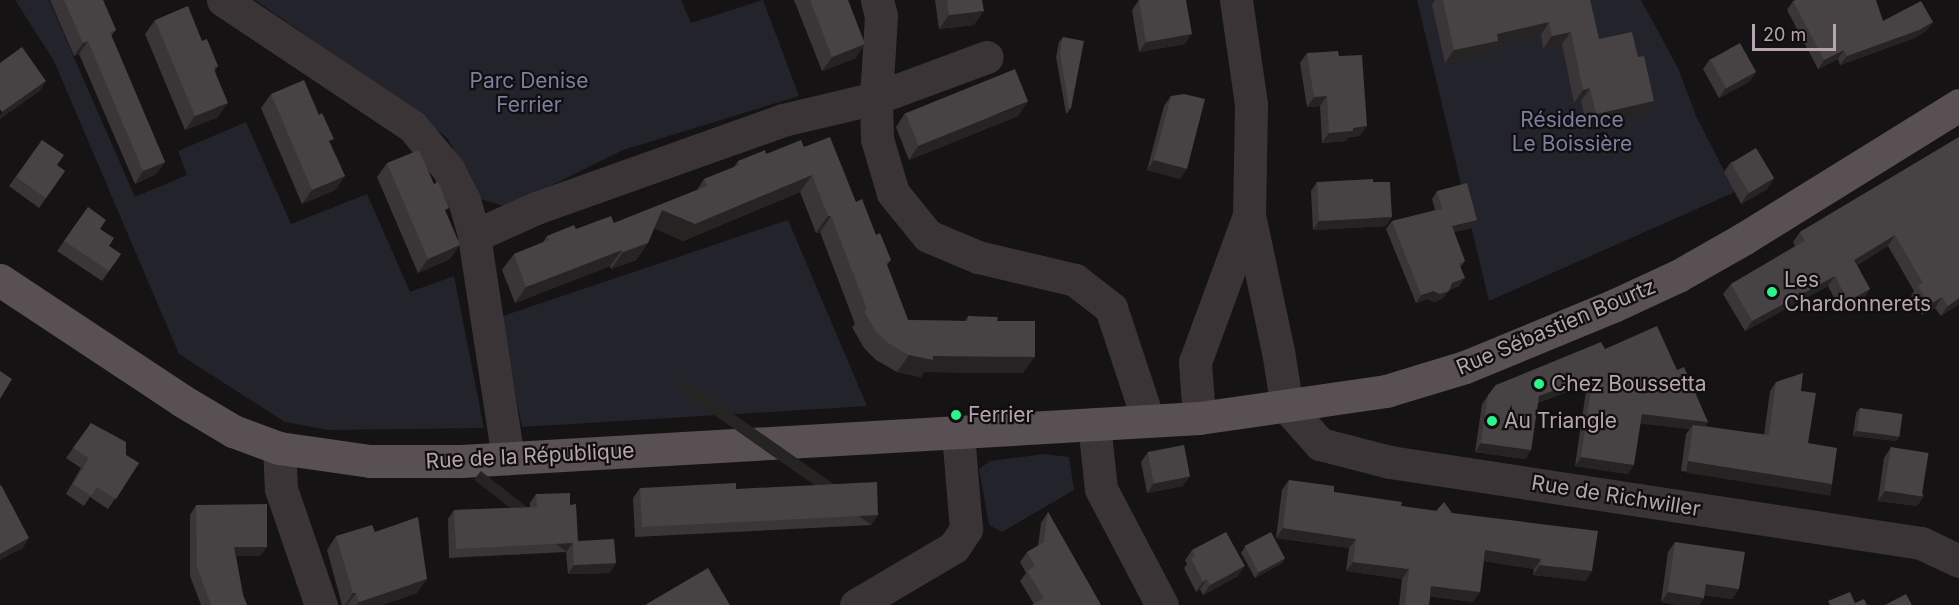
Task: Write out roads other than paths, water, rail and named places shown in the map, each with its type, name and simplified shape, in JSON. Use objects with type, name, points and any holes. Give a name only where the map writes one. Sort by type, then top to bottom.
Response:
[{"type":"main road","name":"Rue Sébastien Bourtz","points":[[1101,423],[1199,418],[1386,392],[1465,367],[1613,306],[1678,276],[1743,239],[1959,105]]},
{"type":"main road","name":"Rue de la République","points":[[0,280],[181,400],[233,431],[279,448],[370,461],[508,458],[958,434],[1101,423]]},
{"type":"street","points":[[223,0],[412,126],[448,169],[464,200],[474,236],[508,458]]},
{"type":"street","points":[[877,0],[881,16],[876,98],[877,139],[893,193],[928,236],[978,257],[1074,280],[1111,308],[1148,420]]},
{"type":"street","points":[[1236,0],[1251,104],[1249,215],[1278,351],[1287,407]]},
{"type":"street","points":[[474,236],[536,208],[783,120],[876,98],[987,57]]},
{"type":"street","points":[[1199,418],[1195,362],[1249,215]]},
{"type":"street","name":"Rue de Richwiller","points":[[1287,407],[1320,444],[1390,462],[1921,543],[1959,561]]},
{"type":"street","points":[[1101,423],[1101,489],[1162,605]]},
{"type":"street","points":[[856,605],[954,547],[966,529],[958,434]]},
{"type":"street","points":[[279,448],[281,489],[321,605]]},
{"type":"place","name":"Les Chardonnerets","points":[[1772,292]]},
{"type":"place","name":"Chez Boussetta","points":[[1539,384]]},
{"type":"place","name":"Ferrier","points":[[956,415]]},
{"type":"place","name":"Au Triangle","points":[[1492,421]]},
{"type":"park label","name":"Parc Denise Ferrier","points":[[529,93]]},
{"type":"park label","name":"Résidence Le Boissière","points":[[1572,132]]}]
